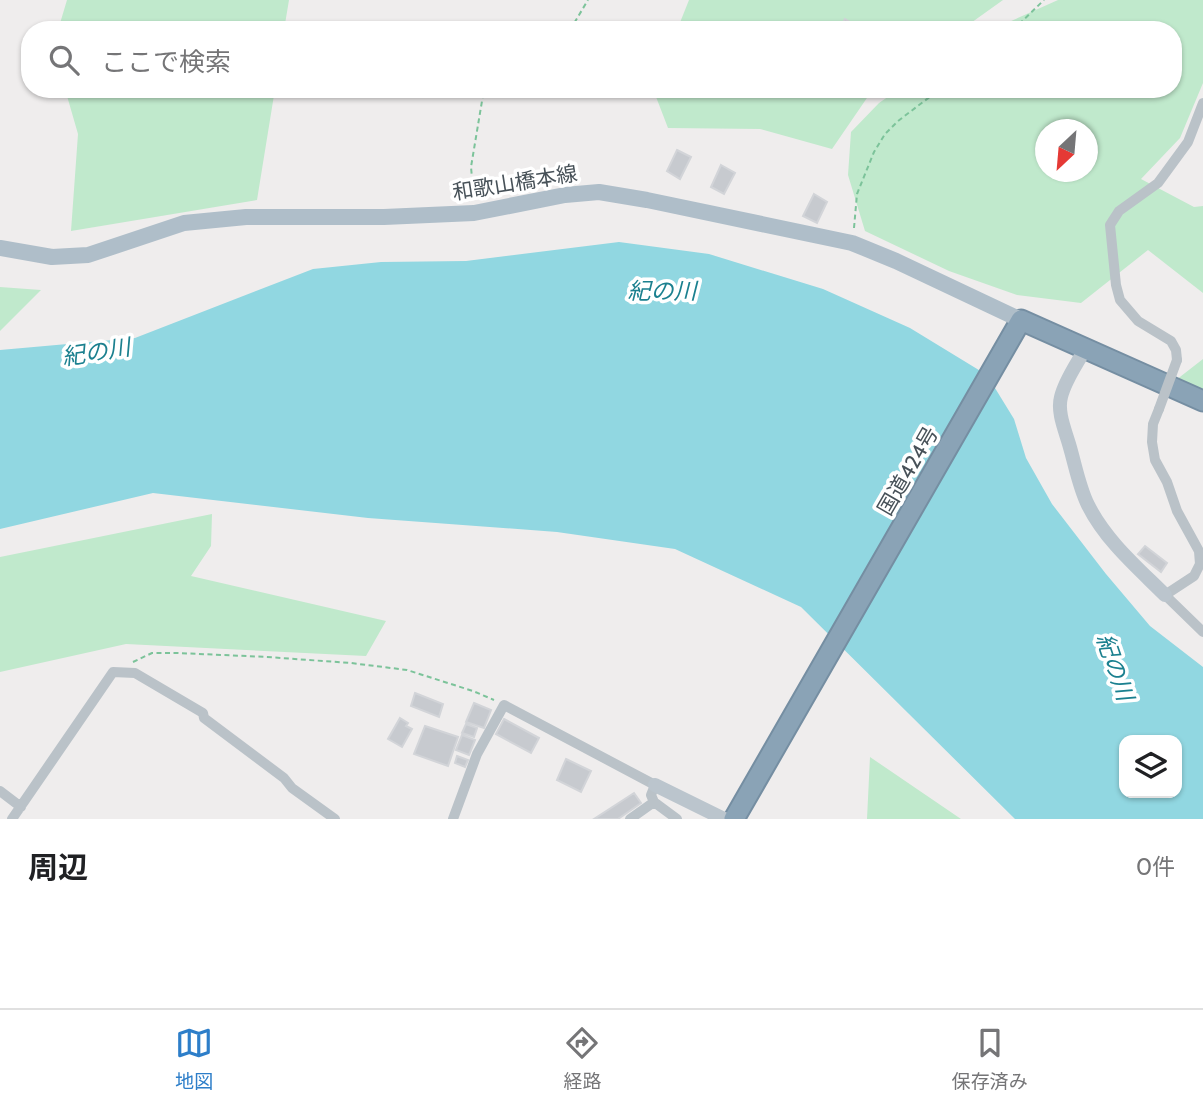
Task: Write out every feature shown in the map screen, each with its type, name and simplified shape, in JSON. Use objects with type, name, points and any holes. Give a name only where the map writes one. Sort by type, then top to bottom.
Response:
[{"type":"highway","points":[[1021,320],[1203,401]]},
{"type":"highway","name":"国道424号","points":[[738,812],[1021,320]]},
{"type":"main road","name":"和歌山橋本線","points":[[0,248],[52,257],[88,255],[184,223],[246,217],[384,217],[474,213],[565,195],[599,192],[852,243],[1021,320]]},
{"type":"street","points":[[1165,595],[1194,576],[1200,564],[1199,551],[1177,511],[1167,482],[1155,460],[1152,442],[1153,424],[1177,360],[1176,350],[1171,341],[1138,321],[1120,300],[1110,225],[1119,211],[1158,183],[1188,142],[1203,103]]},
{"type":"street","points":[[1085,349],[1060,399],[1061,415],[1088,504],[1115,544],[1203,632]]},
{"type":"street","points":[[12,819],[113,672],[135,673],[203,713],[204,718],[335,819]]},
{"type":"street","points":[[453,819],[477,754],[504,705],[724,819]]},
{"type":"street","points":[[656,785],[650,795],[654,802],[677,819]]},
{"type":"street","points":[[0,791],[21,807]]},
{"type":"street","points":[[630,819],[654,802]]},
{"type":"path","points":[[575,21],[588,0]]},
{"type":"path","points":[[1022,21],[1044,0]]},
{"type":"path","points":[[474,213],[471,167],[482,98]]},
{"type":"path","points":[[852,243],[857,194],[874,152],[885,134],[898,121],[928,98]]},
{"type":"path","points":[[113,672],[152,653],[351,663],[407,670],[473,691],[504,705]]},
{"type":"green space","points":[[67,0],[289,0],[286,21],[61,21]]},
{"type":"green space","points":[[689,0],[1003,0],[974,21],[681,21]]},
{"type":"green space","points":[[1058,0],[1203,0],[1203,83],[1180,138],[1141,179],[1194,207],[1203,206],[1203,293],[1148,250],[1081,303],[1017,295],[949,271],[865,231],[848,175],[851,132],[886,98],[1182,98],[1182,21],[1011,21]]},
{"type":"green space","points":[[68,98],[274,98],[257,200],[71,231],[78,134]]},
{"type":"green space","points":[[656,98],[867,98],[832,149],[760,129],[668,128]]},
{"type":"green space","points":[[0,287],[41,290],[0,331]]},
{"type":"green space","points":[[1203,359],[1203,389],[1176,380]]},
{"type":"green space","points":[[212,514],[211,546],[191,576],[386,621],[366,656],[126,644],[0,672],[0,557]]},
{"type":"green space","points":[[870,757],[961,819],[867,819]]},
{"type":"water","name":"紀の川","points":[[619,242],[709,254],[823,289],[910,328],[987,375],[1014,419],[1026,458],[1052,504],[1150,626],[1203,667],[1203,819],[1015,819],[801,607],[675,549],[557,532],[368,518],[153,493],[0,529],[0,350],[135,338],[313,269],[381,262],[466,261]]},
{"type":"building","points":[[677,150],[691,157],[680,179],[667,171]]},
{"type":"building","points":[[721,165],[735,173],[724,194],[711,187]]},
{"type":"building","points":[[814,194],[827,202],[817,223],[803,216]]},
{"type":"building","points":[[1145,546],[1167,563],[1161,572],[1138,554]]},
{"type":"building","points":[[415,693],[443,704],[439,717],[411,706]]},
{"type":"building","points":[[474,703],[491,710],[484,728],[466,722]]},
{"type":"building","points":[[400,718],[412,729],[402,747],[388,739]]},
{"type":"building","points":[[504,719],[539,738],[531,753],[496,734]]},
{"type":"building","points":[[466,724],[477,728],[474,737],[462,733]]},
{"type":"building","points":[[425,726],[458,737],[448,766],[414,754]]},
{"type":"building","points":[[462,735],[475,740],[469,755],[456,750]]},
{"type":"building","points":[[457,756],[468,760],[465,767],[455,763]]},
{"type":"building","points":[[566,759],[591,771],[581,792],[557,780]]},
{"type":"building","points":[[634,793],[641,803],[618,819],[594,819]]}]
